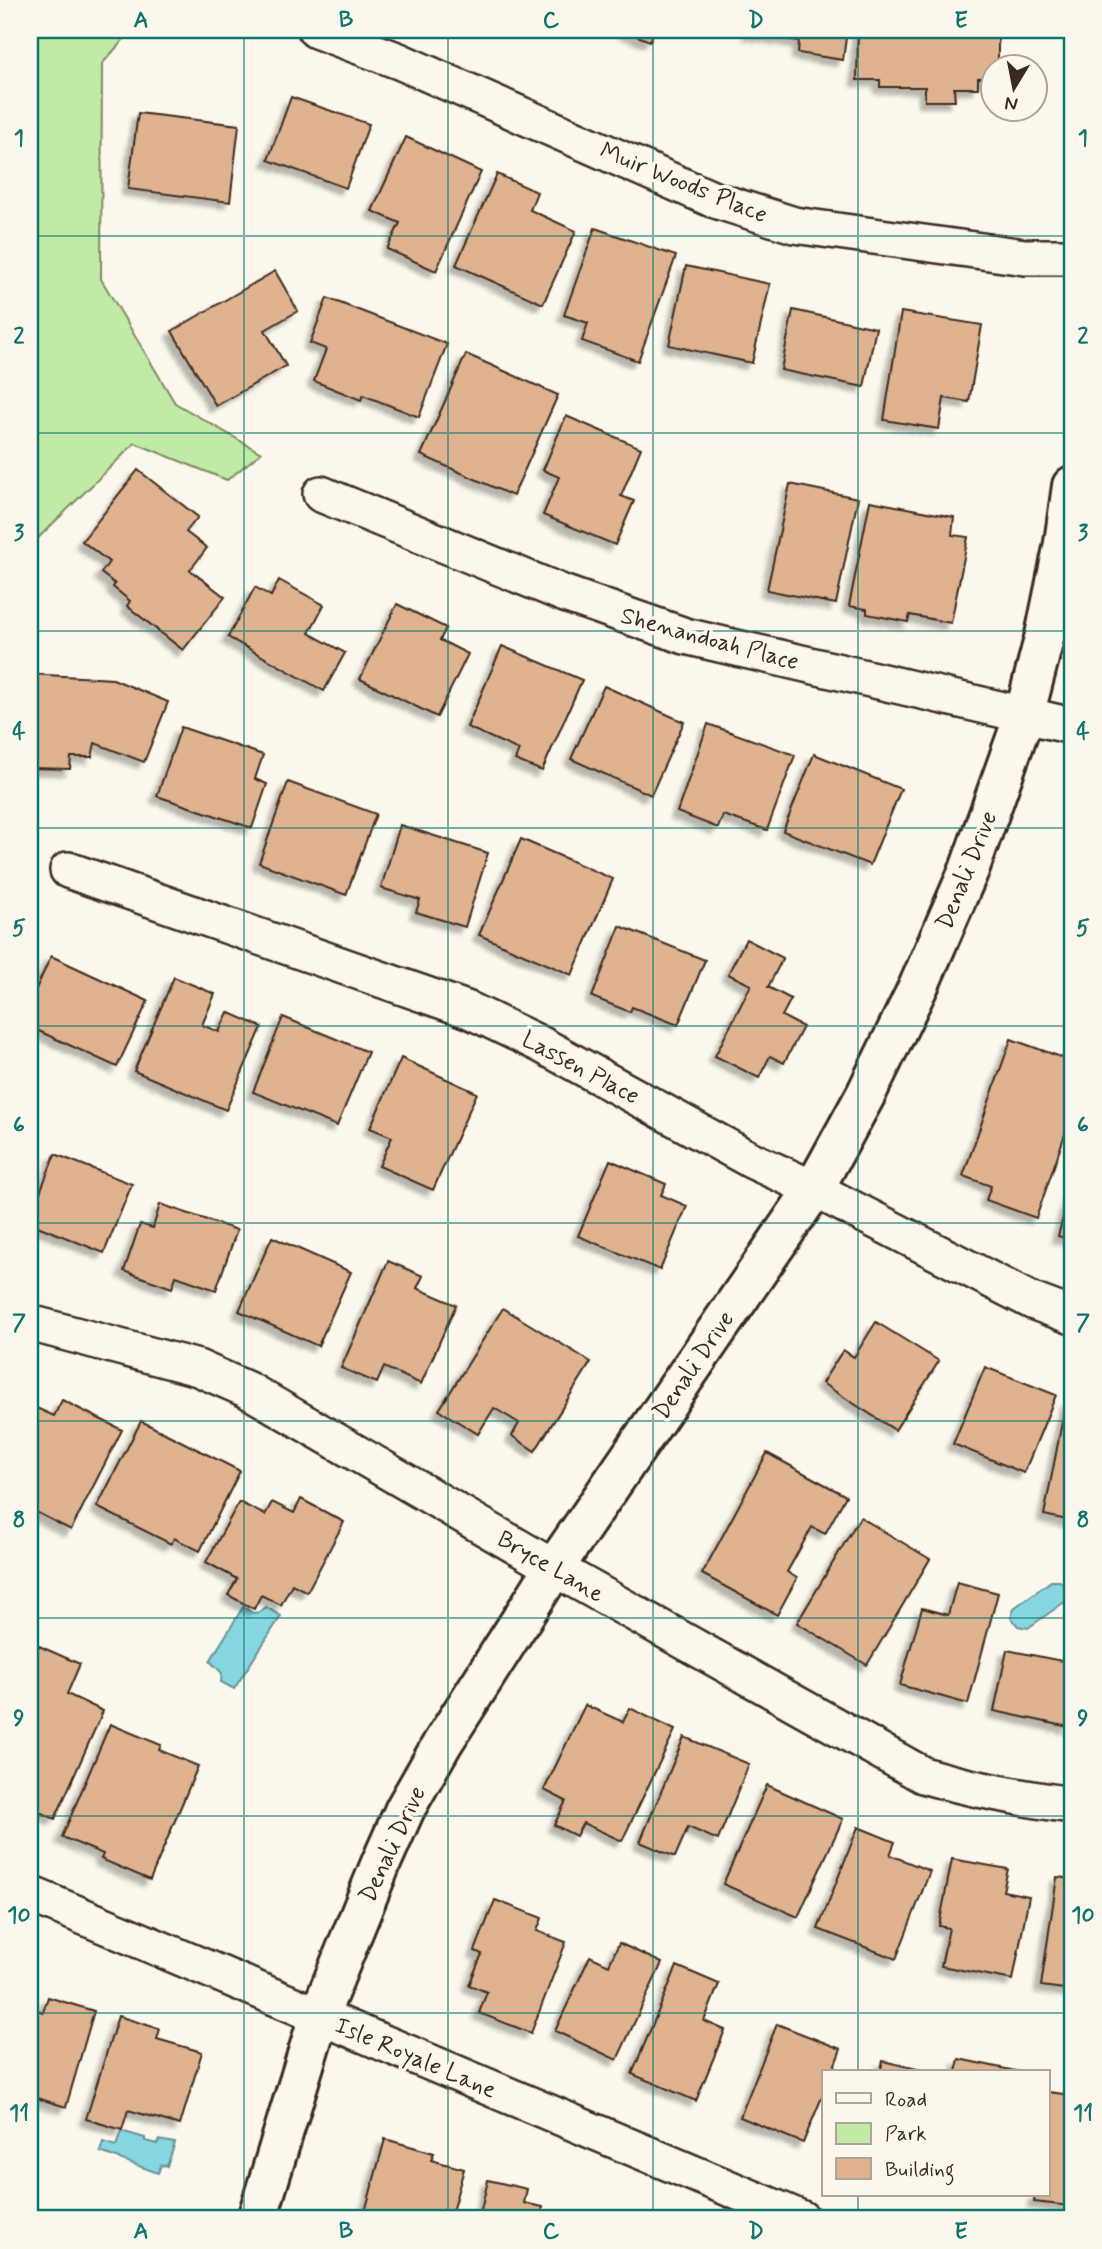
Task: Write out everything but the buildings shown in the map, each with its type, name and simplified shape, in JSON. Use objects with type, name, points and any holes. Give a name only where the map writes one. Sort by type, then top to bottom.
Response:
[{"type":"street","name":"Muir Woods Place","points":[[316,30],[399,61],[712,199],[794,225],[1025,257],[1072,257]]},
{"type":"street","name":"Denali Drive","points":[[257,2219],[319,2017],[405,1809],[442,1744],[554,1568],[814,1189],[866,1094],[919,985],[969,870],[1024,716],[1049,619],[1072,486]]},
{"type":"street","name":"Shenandoah Place","points":[[321,494],[565,594],[685,636],[1072,726]]},
{"type":"street","name":"Lassen Place","points":[[68,870],[469,1010],[540,1044],[751,1160],[814,1189],[1032,1301],[1072,1316]]},
{"type":"street","name":"Bryce Lane","points":[[30,1323],[198,1368],[248,1390],[554,1568],[923,1775],[1006,1796],[1072,1805]]},
{"type":"street","name":"Isle Royale Lane","points":[[30,1894],[802,2219]]},
{"type":"green space","points":[[30,30],[124,30],[125,38],[102,64],[101,279],[175,403],[261,453],[227,480],[135,443],[30,546]]},
{"type":"water","points":[[1051,1581],[1060,1581],[1068,1591],[1066,1601],[1028,1628],[1018,1626],[1011,1618],[1014,1608]]},
{"type":"water","points":[[243,1607],[253,1613],[266,1607],[281,1616],[234,1689],[221,1682],[222,1673],[210,1661]]},
{"type":"water","points":[[121,2131],[157,2144],[159,2140],[175,2143],[167,2166],[161,2165],[158,2173],[100,2152],[103,2142],[116,2146]]}]
